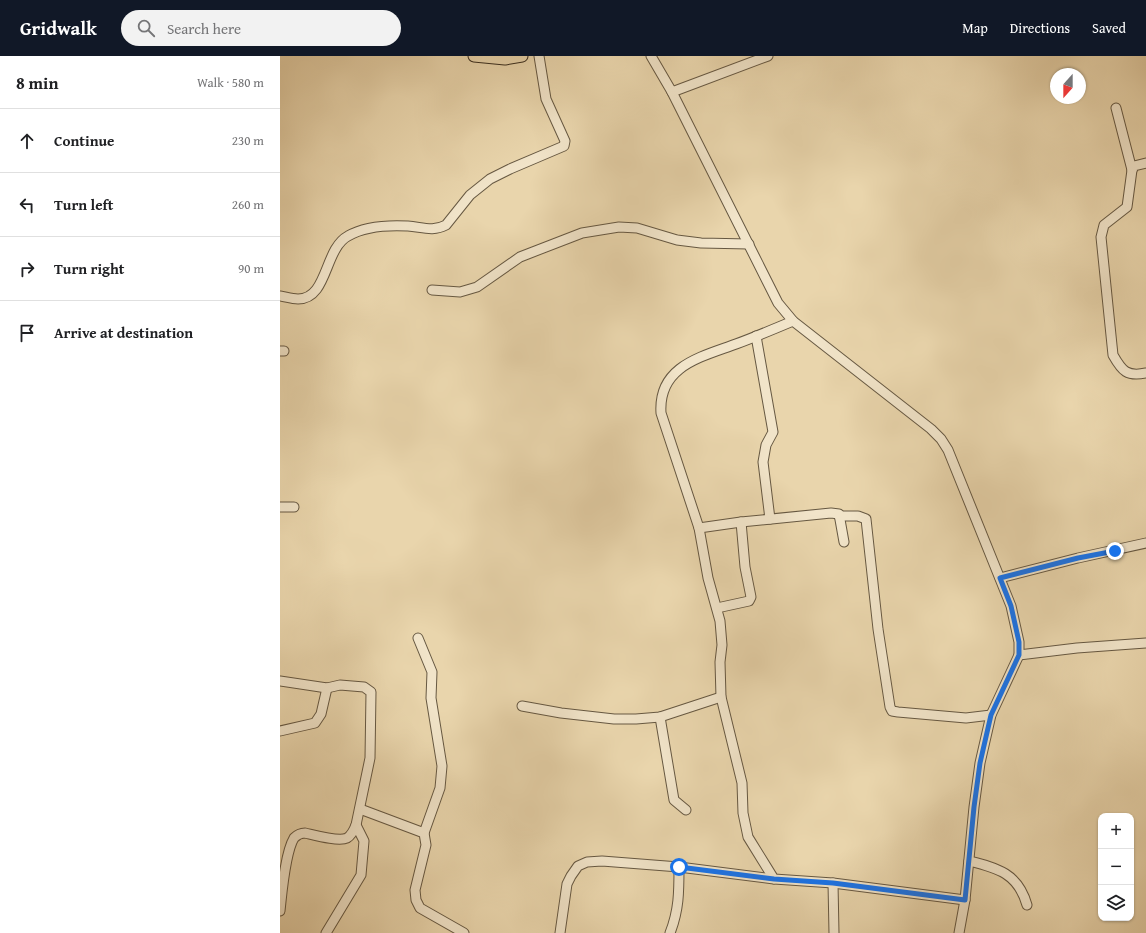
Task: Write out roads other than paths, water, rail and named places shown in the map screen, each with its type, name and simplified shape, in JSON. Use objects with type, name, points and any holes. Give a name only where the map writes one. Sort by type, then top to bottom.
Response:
[{"type":"main road","points":[[474,56],[505,59],[522,56]]},
{"type":"street","points":[[280,296],[298,299],[309,297],[315,292],[321,284],[339,241],[349,235],[367,229],[399,226],[427,230],[441,228],[446,225],[470,195],[490,179],[564,146],[565,141],[546,99],[539,56]]},
{"type":"street","points":[[651,56],[672,92],[778,303],[793,321],[913,415],[941,439],[948,450],[1011,606],[1019,642],[1019,655],[991,715],[980,763],[968,861],[965,900],[959,933]]},
{"type":"street","points":[[672,92],[768,56]]},
{"type":"street","points":[[1116,108],[1132,170],[1127,207],[1104,225],[1101,237],[1114,355],[1120,367],[1130,374],[1146,373]]},
{"type":"street","points":[[1132,170],[1134,166],[1146,162]]},
{"type":"street","points":[[432,290],[460,292],[477,287],[520,257],[582,233],[619,227],[637,228],[677,240],[701,243],[749,244]]},
{"type":"street","points":[[774,879],[748,837],[746,831],[743,813],[742,783],[721,697],[720,662],[722,645],[720,621],[708,578],[699,528],[661,413],[661,397],[670,378],[691,360],[793,321]]},
{"type":"street","points":[[756,336],[773,432],[766,445],[763,462],[770,519]]},
{"type":"street","points":[[280,508],[294,507]]},
{"type":"street","points":[[699,528],[827,513],[838,514],[839,516],[858,516],[866,519],[878,629],[892,711],[966,718],[991,715]]},
{"type":"street","points":[[839,516],[844,542]]},
{"type":"street","points":[[717,608],[749,601],[751,598],[745,567],[741,522]]},
{"type":"street","points":[[1000,578],[1078,558],[1146,543]]},
{"type":"street","points":[[418,638],[432,672],[431,698],[442,766],[440,788],[424,833],[426,845],[415,890],[416,900],[420,908],[464,933]]},
{"type":"street","points":[[1019,655],[1077,648],[1146,643]]},
{"type":"street","points":[[280,681],[327,688],[340,685],[364,687],[371,692],[370,758],[356,825],[348,838],[341,840],[305,833],[300,834],[295,838],[288,854],[280,912]]},
{"type":"street","points":[[280,731],[315,723],[321,714],[327,688]]},
{"type":"street","points":[[522,706],[614,719],[636,719],[660,717],[721,697]]},
{"type":"street","points":[[660,717],[674,800],[678,805],[686,810]]},
{"type":"street","points":[[360,809],[424,833]]},
{"type":"street","points":[[326,933],[361,876],[364,841],[356,825]]},
{"type":"street","points":[[560,933],[567,884],[578,866],[587,862],[602,861],[679,867],[774,879],[833,883],[965,900]]},
{"type":"street","points":[[968,861],[995,868],[1008,874],[1018,884],[1026,898],[1028,905]]},
{"type":"street","points":[[670,933],[678,907],[679,867]]},
{"type":"street","points":[[833,883],[834,933]]}]
